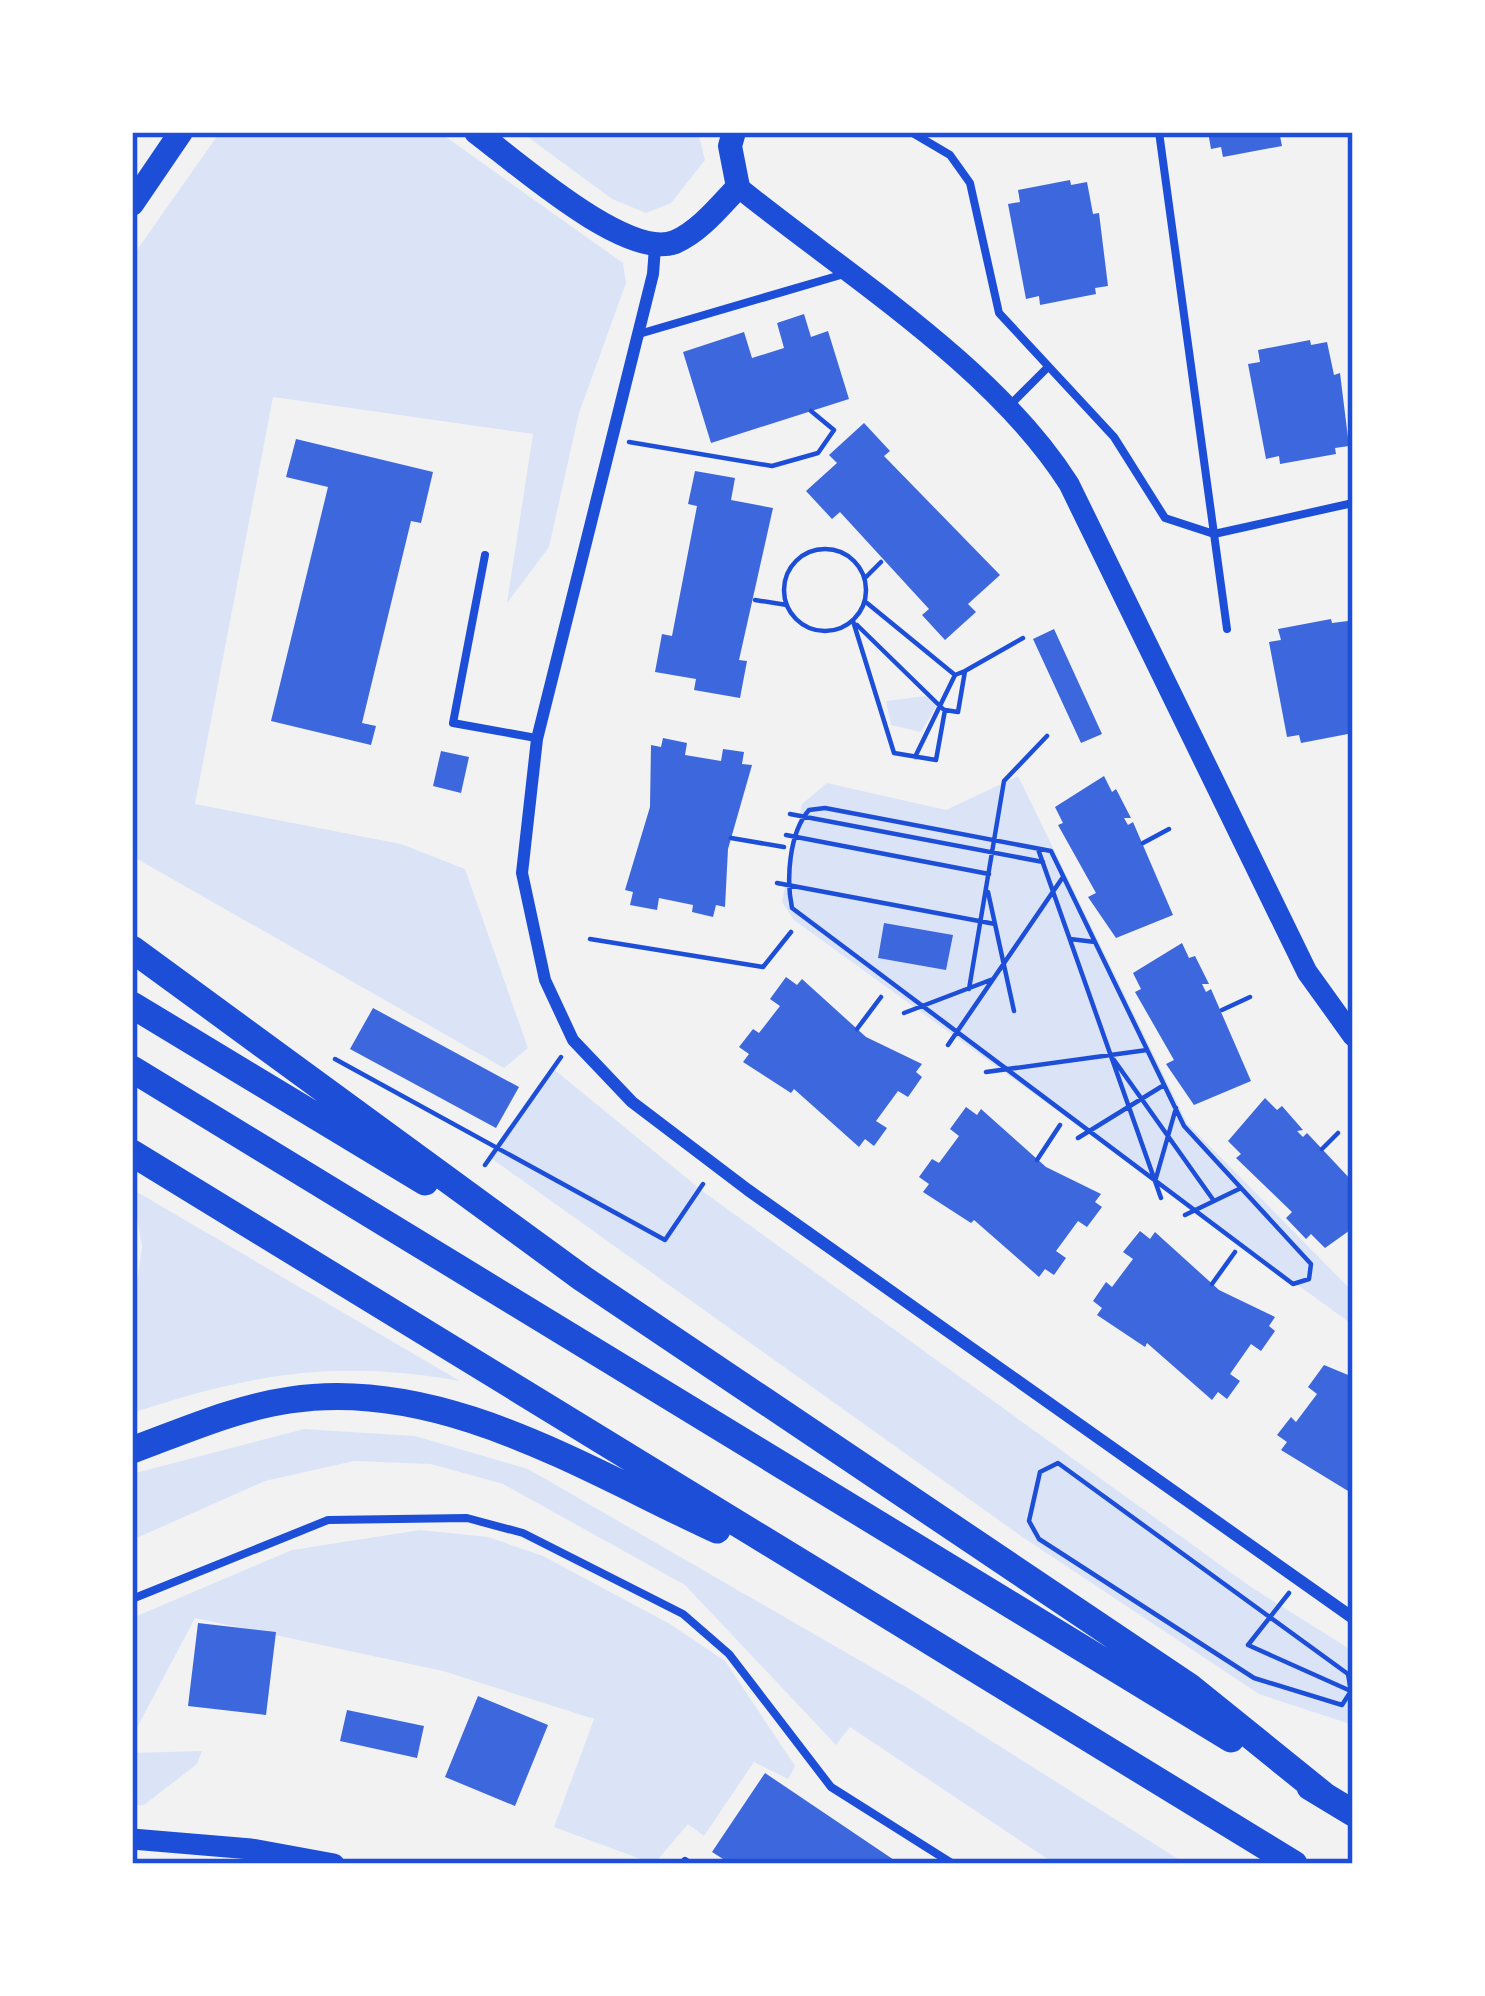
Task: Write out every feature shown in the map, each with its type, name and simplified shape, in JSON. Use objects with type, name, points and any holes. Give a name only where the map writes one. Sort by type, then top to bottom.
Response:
[{"type":"highway","points":[[132,949],[582,1278],[1190,1688],[1325,1796]]},
{"type":"highway","points":[[132,1005],[582,1278]]},
{"type":"highway","points":[[132,1069],[1353,1813]]},
{"type":"highway","points":[[132,1154],[1294,1864]]},
{"type":"highway","points":[[132,1450],[231,1413],[294,1399],[373,1398],[425,1406],[506,1432],[836,1586]]},
{"type":"main road","points":[[134,197],[181,132]]},
{"type":"main road","points":[[476,132],[609,230],[655,247],[677,242],[738,187],[730,146],[734,132]]},
{"type":"street","points":[[738,187],[1037,433],[1069,484],[1307,972],[1353,1036]]},
{"type":"street","points":[[655,247],[638,334],[537,739],[522,874],[545,980],[573,1040],[632,1102],[715,1165],[1353,1618]]},
{"type":"street","points":[[132,1839],[251,1849],[334,1864]]},
{"type":"lane","points":[[910,132],[961,166],[970,183],[1000,313],[1046,369],[1114,437],[1165,518],[1214,534],[1353,503]]},
{"type":"lane","points":[[1160,132],[1227,628]]},
{"type":"lane","points":[[638,334],[846,274]]},
{"type":"lane","points":[[1009,406],[1046,369]]},
{"type":"lane","points":[[485,555],[453,723],[537,739]]},
{"type":"lane","points":[[132,1599],[328,1520],[467,1517],[523,1533],[683,1614],[729,1654],[831,1787],[952,1864]]},
{"type":"path","points":[[612,440],[772,466],[818,453],[834,430],[811,411]]},
{"type":"path","points":[[755,600],[787,605],[809,629],[836,630],[853,621],[865,602],[865,578],[846,555],[820,549],[807,553],[788,572],[787,605]]},
{"type":"path","points":[[865,578],[881,562]]},
{"type":"path","points":[[865,602],[955,676]]},
{"type":"path","points":[[853,621],[943,708],[958,712],[965,670]]},
{"type":"path","points":[[853,621],[894,753],[936,760],[943,708]]},
{"type":"path","points":[[915,757],[955,676],[1023,638]]},
{"type":"path","points":[[969,988],[1004,781],[1047,736]]},
{"type":"path","points":[[825,808],[1051,851],[1184,1126],[1311,1264],[1309,1280],[1293,1283],[808,923],[792,908],[787,885],[804,817],[825,808]]},
{"type":"path","points":[[790,814],[1042,862]]},
{"type":"path","points":[[1143,843],[1168,829]]},
{"type":"path","points":[[786,836],[989,874]]},
{"type":"path","points":[[731,838],[784,847]]},
{"type":"path","points":[[1038,849],[1161,1198]]},
{"type":"path","points":[[948,1045],[1063,877]]},
{"type":"path","points":[[777,884],[995,924]]},
{"type":"path","points":[[987,886],[1014,1011]]},
{"type":"path","points":[[590,939],[763,967],[791,932]]},
{"type":"path","points":[[1070,938],[1094,941]]},
{"type":"path","points":[[904,1013],[994,979]]},
{"type":"path","points":[[856,1029],[881,997]]},
{"type":"path","points":[[1222,1010],[1250,997]]},
{"type":"path","points":[[485,1166],[573,1040]]},
{"type":"path","points":[[986,1072],[1147,1050]]},
{"type":"path","points":[[1111,1055],[1214,1201]]},
{"type":"path","points":[[335,1059],[665,1240],[715,1165]]},
{"type":"path","points":[[1078,1138],[1164,1085]]},
{"type":"path","points":[[1155,1181],[1176,1108]]},
{"type":"path","points":[[1037,1160],[1060,1125]]},
{"type":"path","points":[[1322,1149],[1338,1132]]},
{"type":"path","points":[[1185,1215],[1241,1188]]},
{"type":"path","points":[[1212,1284],[1235,1252]]},
{"type":"path","points":[[1058,1462],[1270,1617],[1348,1674],[1352,1691],[1342,1705],[1254,1678],[1039,1539],[1029,1521],[1040,1472],[1058,1462]]},
{"type":"path","points":[[1299,1580],[1249,1646],[1352,1691]]},
{"type":"shaded area","points":[[220,132],[439,132],[623,263],[626,283],[579,413],[549,547],[507,603],[533,434],[273,397],[195,804],[401,844],[465,869],[528,1048],[504,1068],[132,856],[132,257]]},
{"type":"shaded area","points":[[521,132],[698,132],[705,160],[671,203],[646,213],[612,199]]},
{"type":"shaded area","points":[[926,696],[937,705],[921,732],[891,725],[886,701]]},
{"type":"shaded area","points":[[1018,776],[1187,1123],[1353,1292],[1353,1325],[794,920],[782,902],[802,804],[827,783],[946,810]]},
{"type":"shaded area","points":[[551,1067],[705,1193],[1251,1587],[1353,1651],[1353,1725],[1259,1694],[1021,1536],[488,1156]]},
{"type":"shaded area","points":[[132,1189],[460,1381],[373,1371],[293,1374],[215,1388],[132,1413],[132,1320],[142,1247]]},
{"type":"shaded area","points":[[304,1429],[415,1436],[528,1469],[911,1690],[1186,1864],[1055,1864],[850,1727],[836,1745],[685,1585],[503,1484],[431,1464],[354,1461],[265,1481],[132,1540],[132,1474]]},
{"type":"shaded area","points":[[420,1530],[488,1537],[543,1556],[670,1624],[725,1661],[795,1766],[788,1779],[754,1762],[704,1836],[688,1824],[654,1864],[554,1827],[594,1719],[443,1671],[195,1618],[132,1737],[132,1618],[292,1550]]},
{"type":"shaded area","points":[[202,1751],[197,1764],[144,1805],[132,1805],[132,1753]]},
{"type":"building","points":[[1208,132],[1292,134],[1280,136],[1282,146],[1223,157],[1221,147],[1211,149]]},
{"type":"building","points":[[1070,180],[1071,185],[1087,182],[1093,214],[1099,213],[1108,286],[1095,288],[1096,294],[1040,305],[1039,296],[1026,299],[1008,204],[1020,202],[1018,190]]},
{"type":"building","points":[[804,314],[811,337],[828,331],[849,399],[711,443],[683,352],[744,332],[752,358],[784,348],[777,323]]},
{"type":"building","points":[[1310,340],[1311,345],[1327,342],[1334,375],[1340,373],[1349,446],[1335,448],[1336,454],[1280,464],[1279,456],[1266,459],[1248,364],[1260,362],[1258,350]]},
{"type":"building","points":[[864,423],[890,451],[884,456],[1000,575],[968,604],[976,612],[945,640],[922,615],[929,609],[840,512],[832,519],[806,491],[837,463],[829,455]]},
{"type":"building","points":[[296,439],[433,472],[421,523],[411,521],[362,723],[376,726],[371,745],[271,721],[328,487],[286,477]]},
{"type":"building","points":[[695,471],[735,478],[731,500],[773,508],[739,660],[747,661],[740,698],[694,690],[696,679],[655,672],[662,634],[672,636],[697,506],[688,504]]},
{"type":"building","points":[[1331,619],[1332,623],[1348,621],[1353,647],[1353,733],[1301,743],[1299,735],[1287,737],[1269,642],[1281,640],[1278,629]]},
{"type":"building","points":[[1054,629],[1102,734],[1081,743],[1033,639]]},
{"type":"building","points":[[663,738],[687,743],[685,755],[721,761],[723,749],[744,752],[742,764],[752,765],[728,849],[725,907],[716,905],[713,917],[692,912],[693,905],[659,898],[657,910],[630,905],[633,892],[625,890],[650,807],[651,745],[661,747]]},
{"type":"building","points":[[441,751],[469,757],[461,793],[433,786]]},
{"type":"building","points":[[1104,776],[1131,818],[1124,818],[1128,825],[1133,822],[1173,915],[1116,938],[1088,897],[1096,893],[1058,825],[1063,823],[1055,807]]},
{"type":"building","points":[[884,923],[953,935],[946,970],[878,958]]},
{"type":"building","points":[[1182,943],[1189,958],[1195,956],[1209,984],[1202,984],[1206,992],[1211,989],[1251,1081],[1194,1105],[1166,1064],[1174,1060],[1135,992],[1141,989],[1133,973]]},
{"type":"building","points":[[786,977],[797,985],[802,979],[866,1037],[922,1064],[916,1072],[922,1077],[908,1097],[898,1091],[876,1121],[887,1128],[874,1146],[865,1139],[859,1147],[794,1089],[791,1093],[743,1062],[749,1054],[739,1047],[753,1029],[759,1033],[780,1006],[770,999]]},
{"type":"building","points":[[373,1008],[519,1087],[496,1128],[350,1049]]},
{"type":"building","points":[[1265,1098],[1277,1110],[1282,1106],[1303,1130],[1297,1131],[1303,1137],[1307,1133],[1353,1182],[1353,1228],[1325,1248],[1311,1234],[1306,1239],[1286,1218],[1292,1212],[1236,1158],[1241,1154],[1228,1141]]},
{"type":"building","points":[[966,1107],[977,1115],[981,1109],[1046,1167],[1101,1194],[1095,1202],[1102,1207],[1087,1227],[1078,1221],[1056,1251],[1066,1258],[1054,1275],[1045,1269],[1039,1277],[974,1220],[971,1223],[923,1192],[929,1184],[919,1177],[932,1159],[939,1163],[959,1136],[950,1129]]},
{"type":"building","points":[[1140,1231],[1150,1239],[1155,1232],[1219,1290],[1275,1317],[1269,1326],[1275,1331],[1261,1351],[1251,1344],[1230,1374],[1240,1381],[1227,1399],[1218,1392],[1212,1400],[1147,1343],[1145,1347],[1097,1315],[1102,1308],[1093,1301],[1106,1282],[1112,1287],[1133,1259],[1123,1252]]},
{"type":"building","points":[[1324,1365],[1353,1377],[1353,1494],[1281,1450],[1287,1442],[1277,1435],[1291,1417],[1296,1422],[1317,1394],[1308,1387]]},
{"type":"building","points":[[198,1623],[276,1632],[266,1715],[188,1706]]},
{"type":"building","points":[[478,1696],[548,1725],[515,1806],[445,1777]]},
{"type":"building","points":[[347,1710],[424,1726],[417,1758],[340,1741]]},
{"type":"building","points":[[765,1773],[900,1864],[731,1864],[712,1852]]}]
